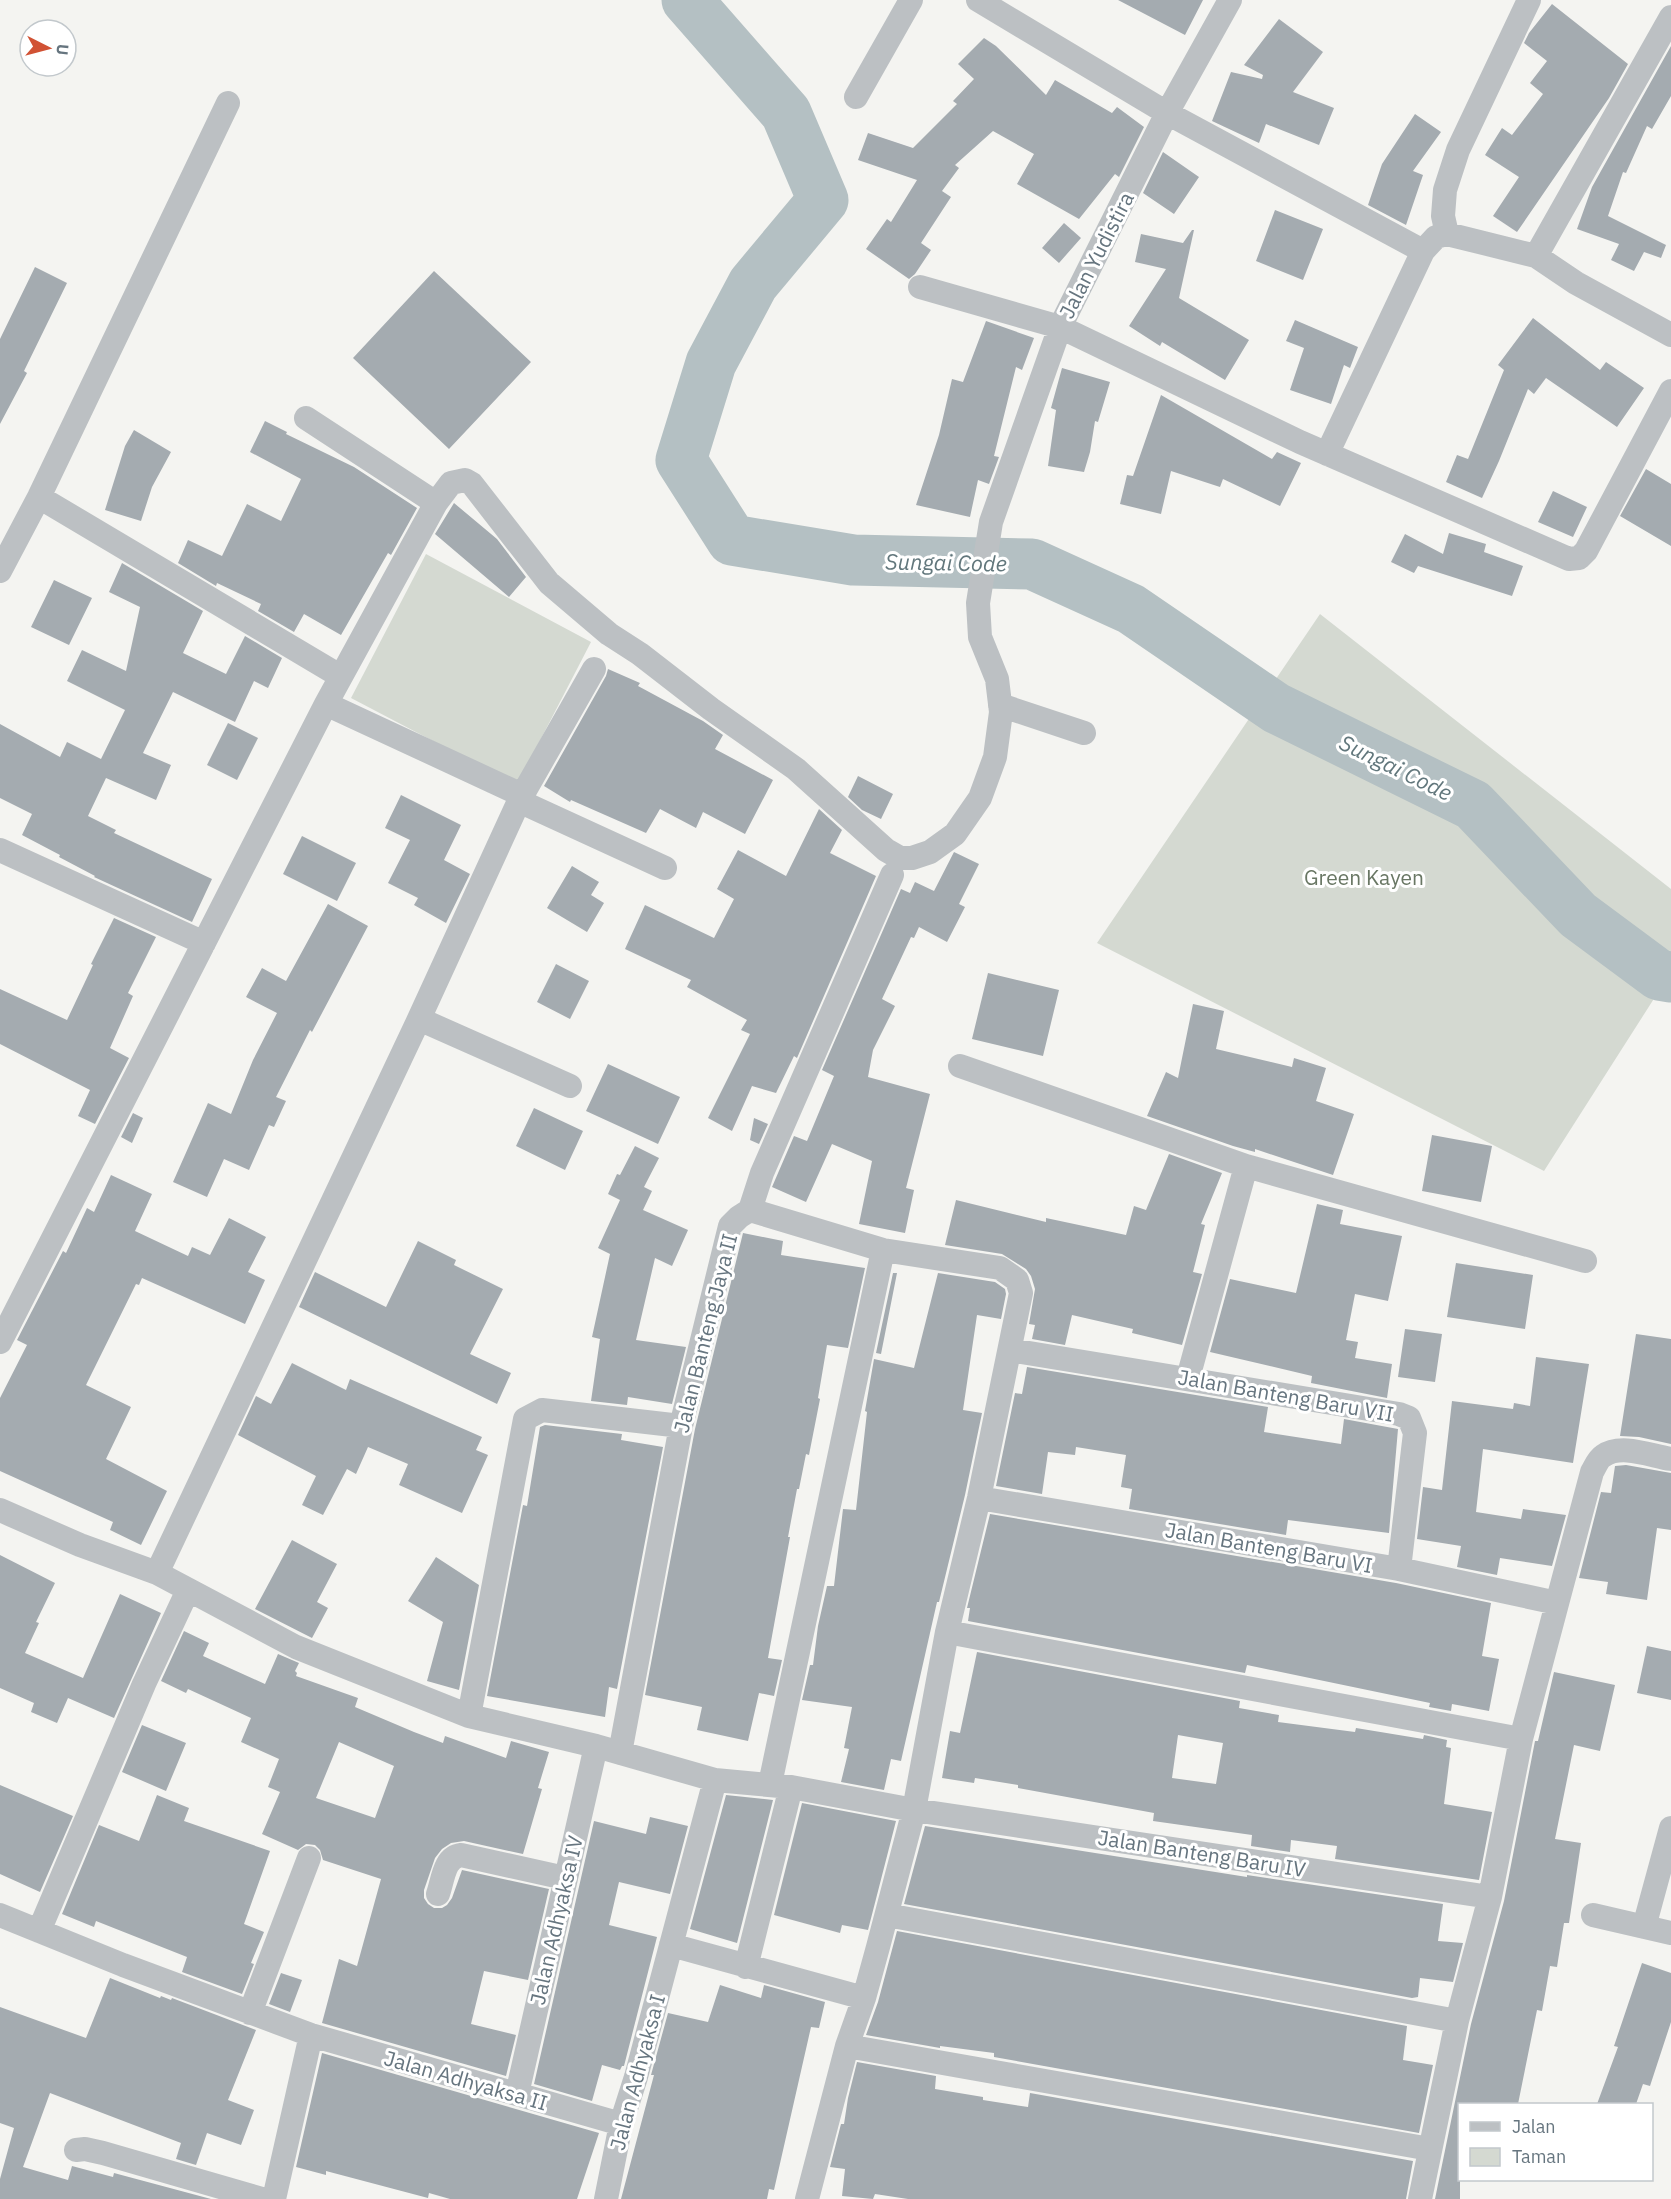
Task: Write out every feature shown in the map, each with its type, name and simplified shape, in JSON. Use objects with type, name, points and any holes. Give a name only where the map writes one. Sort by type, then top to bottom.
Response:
[{"type":"street","points":[[856,97],[910,0]]},
{"type":"street","points":[[978,0],[1167,113],[1423,250]]},
{"type":"street","name":"Jalan Yudistira","points":[[436,503],[451,483],[465,480],[472,484],[549,583],[609,634],[640,654],[796,770],[886,850],[900,858],[912,858],[936,848],[956,834],[969,816],[980,798],[995,757],[1000,705],[997,679],[980,637],[978,603],[991,522],[1060,327],[1167,113],[1230,0]]},
{"type":"street","points":[[1447,234],[1443,216],[1445,190],[1458,150],[1530,0]]},
{"type":"street","points":[[1536,256],[1671,17]]},
{"type":"street","points":[[0,571],[39,497],[228,104]]},
{"type":"street","points":[[1327,454],[1423,250],[1436,237],[1447,234],[1536,256],[1576,283],[1671,335]]},
{"type":"street","points":[[920,287],[1060,327],[1327,454],[1569,559],[1579,558],[1586,551],[1671,391]]},
{"type":"street","points":[[0,1342],[8,1310],[204,943],[340,676],[436,503],[306,418]]},
{"type":"street","points":[[39,497],[340,676]]},
{"type":"street","points":[[157,1573],[521,798],[594,669]]},
{"type":"street","points":[[326,704],[665,868]]},
{"type":"street","points":[[1000,705],[1084,733]]},
{"type":"street","points":[[0,850],[204,943]]},
{"type":"street","name":"Jalan Banteng Jaya II","points":[[620,1753],[681,1426],[730,1226],[750,1210],[762,1173],[892,875]]},
{"type":"street","points":[[419,1018],[570,1086]]},
{"type":"street","points":[[960,1066],[1246,1166],[1585,1261]]},
{"type":"street","points":[[1188,1378],[1246,1166]]},
{"type":"street","points":[[750,1210],[883,1250],[1000,1268],[1017,1280],[1021,1293],[979,1498],[947,1632],[914,1810],[864,1998],[847,2046],[807,2199]]},
{"type":"street","points":[[746,1967],[781,1785],[795,1675],[883,1250]]},
{"type":"street","name":"Jalan Banteng Baru VII","points":[[1010,1350],[1188,1378],[1399,1414],[1409,1418],[1415,1433],[1399,1569]]},
{"type":"street","points":[[469,1716],[525,1419],[542,1410],[681,1426]]},
{"type":"street","points":[[1420,2199],[1457,2021],[1490,1897],[1521,1739],[1592,1472],[1601,1457],[1610,1452],[1623,1450],[1671,1459]]},
{"type":"street","name":"Jalan Banteng Baru VI","points":[[979,1498],[1399,1569],[1557,1603]]},
{"type":"street","name":"Jalan Banteng Baru IV","points":[[0,1510],[80,1545],[157,1573],[296,1647],[469,1716],[596,1746],[715,1780],[781,1785],[914,1810],[1490,1897]]},
{"type":"street","points":[[39,1931],[134,1705],[188,1590]]},
{"type":"street","points":[[947,1632],[1521,1739]]},
{"type":"street","name":"Jalan Adhyaksa IV","points":[[517,2094],[596,1746]]},
{"type":"street","name":"Jalan Adhyaksa I","points":[[606,2199],[621,2124],[636,2077],[715,1780]]},
{"type":"street","points":[[1644,1927],[1671,1828]]},
{"type":"street","points":[[438,1894],[449,1860],[461,1855],[565,1878]]},
{"type":"street","points":[[250,2013],[309,1858]]},
{"type":"street","name":"Jalan Adhyaksa II","points":[[0,1915],[311,2036],[621,2124]]},
{"type":"street","points":[[887,1915],[1457,2021]]},
{"type":"street","points":[[1593,1915],[1671,1934]]},
{"type":"street","points":[[671,1945],[864,1998]]},
{"type":"street","points":[[274,2199],[311,2036]]},
{"type":"street","points":[[847,2046],[1430,2149]]},
{"type":"street","points":[[76,2150],[85,2149],[103,2153],[262,2199]]},
{"type":"green space","points":[[426,554],[591,642],[517,785],[351,698]]},
{"type":"green space","name":"Green Kayen","points":[[1320,614],[1671,889],[1671,972],[1544,1171],[1097,943]]},
{"type":"building","points":[[1118,0],[1203,0],[1185,35]]},
{"type":"building","points":[[1552,4],[1628,64],[1609,98],[1517,232],[1493,216],[1519,177],[1485,155],[1502,128],[1512,135],[1543,94],[1530,83],[1547,61],[1524,43]]},
{"type":"building","points":[[1279,19],[1323,52],[1293,92],[1334,108],[1319,145],[1266,124],[1259,143],[1212,121],[1231,72],[1262,79],[1263,75],[1244,65]]},
{"type":"building","points":[[984,38],[996,46],[1046,95],[1055,80],[1112,113],[1117,107],[1144,127],[1119,177],[1115,174],[1079,219],[1017,184],[1034,154],[993,131],[955,165],[959,168],[942,191],[951,197],[921,243],[931,250],[909,279],[866,249],[887,219],[891,222],[917,180],[858,160],[868,133],[913,148],[957,104],[953,101],[974,79],[958,64]]},
{"type":"building","points":[[1671,46],[1671,96],[1652,129],[1647,126],[1626,173],[1623,172],[1608,216],[1666,245],[1661,258],[1644,252],[1634,271],[1611,260],[1619,244],[1577,229],[1592,187]]},
{"type":"building","points":[[1415,114],[1441,132],[1413,171],[1423,175],[1406,225],[1368,205],[1382,164]]},
{"type":"building","points":[[1163,152],[1199,177],[1174,214],[1143,193]]},
{"type":"building","points":[[1275,210],[1323,229],[1303,280],[1256,261]]},
{"type":"building","points":[[1064,223],[1081,238],[1059,263],[1042,248]]},
{"type":"building","points":[[1194,230],[1179,298],[1249,340],[1225,380],[1162,342],[1160,346],[1129,326],[1166,269],[1135,262],[1141,234],[1183,243]]},
{"type":"building","points":[[35,267],[67,283],[24,371],[27,373],[0,424],[0,339]]},
{"type":"building","points":[[434,271],[531,362],[449,449],[353,358]]},
{"type":"building","points":[[1533,318],[1600,370],[1606,362],[1644,388],[1617,427],[1546,378],[1534,394],[1528,389],[1482,498],[1446,482],[1457,455],[1468,459],[1504,370],[1498,365]]},
{"type":"building","points":[[1295,320],[1358,347],[1350,368],[1344,365],[1331,404],[1290,390],[1304,348],[1286,341]]},
{"type":"building","points":[[986,321],[1034,338],[1022,370],[1016,367],[994,456],[999,457],[989,484],[978,480],[970,517],[916,505],[939,435],[952,379],[963,382]]},
{"type":"building","points":[[1062,368],[1110,382],[1098,422],[1095,421],[1084,472],[1048,466],[1056,410],[1051,408]]},
{"type":"building","points":[[1161,395],[1272,459],[1277,452],[1301,463],[1280,506],[1223,479],[1220,487],[1171,471],[1161,514],[1120,504],[1127,475],[1133,476]]},
{"type":"building","points":[[265,421],[287,432],[286,434],[354,467],[417,508],[391,555],[388,553],[341,635],[304,614],[294,632],[258,611],[261,604],[217,583],[216,586],[178,563],[188,540],[222,556],[247,504],[281,521],[301,479],[250,452]]},
{"type":"building","points":[[134,430],[171,452],[152,487],[141,521],[105,510],[125,446]]},
{"type":"building","points":[[1646,469],[1671,484],[1671,546],[1620,516]]},
{"type":"building","points":[[1553,491],[1587,507],[1573,537],[1538,522]]},
{"type":"building","points":[[454,503],[497,539],[526,577],[509,597],[435,534]]},
{"type":"building","points":[[1449,533],[1486,544],[1484,552],[1523,566],[1512,596],[1418,566],[1414,573],[1391,562],[1405,534],[1443,554]]},
{"type":"building","points":[[122,563],[203,611],[183,653],[226,674],[245,636],[282,658],[268,688],[254,681],[235,722],[173,692],[143,753],[171,765],[156,800],[106,778],[88,816],[116,830],[114,833],[212,879],[192,922],[94,877],[59,857],[60,855],[22,835],[32,814],[0,798],[0,724],[60,757],[67,742],[101,759],[125,710],[67,681],[82,650],[126,671],[140,607],[109,592]]},
{"type":"building","points":[[54,580],[92,598],[69,645],[31,627]]},
{"type":"building","points":[[608,669],[640,683],[638,686],[703,721],[723,735],[715,749],[773,780],[745,834],[703,812],[696,828],[660,809],[646,833],[571,800],[570,802],[544,786]]},
{"type":"building","points":[[228,723],[258,738],[237,780],[207,765]]},
{"type":"building","points":[[858,776],[893,794],[881,819],[862,810],[848,797]]},
{"type":"building","points":[[401,795],[461,825],[444,860],[470,874],[446,923],[414,905],[418,898],[388,883],[410,840],[385,828]]},
{"type":"building","points":[[819,809],[842,830],[830,853],[876,876],[797,1058],[794,1056],[776,1093],[752,1086],[732,1131],[708,1118],[750,1034],[741,1030],[747,1020],[687,987],[691,980],[625,949],[645,905],[714,938],[734,899],[717,889],[738,850],[786,876]]},
{"type":"building","points":[[302,836],[356,863],[337,901],[283,874]]},
{"type":"building","points":[[954,852],[979,864],[959,904],[965,907],[947,942],[919,927],[914,938],[911,937],[882,999],[895,1006],[873,1050],[868,1077],[930,1094],[906,1188],[914,1190],[905,1233],[859,1224],[872,1161],[832,1144],[806,1202],[772,1187],[794,1136],[807,1141],[834,1076],[822,1070],[901,889],[910,893],[915,882],[934,891]]},
{"type":"building","points":[[572,866],[599,882],[591,895],[604,903],[587,932],[547,908]]},
{"type":"building","points":[[328,904],[368,926],[312,1032],[310,1030],[276,1097],[286,1101],[274,1127],[269,1125],[249,1170],[224,1159],[207,1197],[173,1182],[208,1103],[231,1114],[253,1060],[277,1013],[246,997],[262,968],[286,981]]},
{"type":"building","points":[[114,918],[156,937],[128,993],[133,996],[110,1048],[129,1058],[95,1124],[78,1116],[90,1090],[0,1044],[0,989],[67,1020]]},
{"type":"building","points":[[556,964],[589,981],[570,1019],[537,1002]]},
{"type":"building","points":[[988,973],[1059,990],[1043,1056],[972,1039]]},
{"type":"building","points":[[1193,1004],[1224,1011],[1216,1049],[1292,1067],[1294,1058],[1326,1068],[1316,1101],[1354,1114],[1333,1175],[1255,1149],[1255,1152],[1233,1146],[1147,1116],[1166,1072],[1178,1078]]},
{"type":"building","points":[[608,1064],[680,1097],[658,1144],[586,1111]]},
{"type":"building","points":[[534,1108],[583,1131],[565,1170],[516,1146]]},
{"type":"building","points":[[133,1113],[143,1118],[132,1143],[121,1137]]},
{"type":"building","points":[[754,1118],[768,1124],[759,1144],[750,1140]]},
{"type":"building","points":[[1432,1135],[1492,1146],[1481,1202],[1422,1191]]},
{"type":"building","points":[[635,1146],[659,1158],[644,1187],[652,1191],[643,1210],[688,1230],[672,1266],[655,1258],[636,1340],[686,1347],[672,1404],[628,1397],[627,1405],[591,1401],[600,1339],[592,1337],[610,1254],[598,1248],[620,1200],[608,1194],[617,1174],[620,1175]]},
{"type":"building","points":[[1169,1154],[1222,1173],[1201,1224],[1205,1225],[1193,1272],[1202,1274],[1182,1345],[1132,1333],[1133,1329],[1072,1315],[1065,1345],[1032,1339],[1035,1325],[1029,1324],[1035,1289],[1026,1269],[1002,1254],[945,1245],[956,1200],[1046,1222],[1046,1218],[1126,1235],[1134,1206],[1146,1210]]},
{"type":"building","points":[[111,1175],[152,1194],[135,1231],[188,1256],[192,1247],[210,1255],[229,1218],[266,1237],[248,1272],[265,1280],[245,1324],[142,1278],[139,1285],[136,1284],[86,1385],[131,1407],[106,1459],[167,1491],[141,1545],[110,1530],[113,1522],[0,1471],[0,1398],[27,1345],[17,1340],[63,1251],[66,1253],[87,1208],[94,1212]]},
{"type":"building","points":[[1317,1204],[1343,1210],[1340,1224],[1402,1236],[1388,1301],[1355,1294],[1346,1340],[1358,1342],[1355,1358],[1392,1364],[1387,1398],[1311,1383],[1312,1376],[1210,1352],[1230,1279],[1296,1293]]},
{"type":"building","points":[[743,1233],[783,1241],[781,1255],[865,1268],[848,1348],[827,1345],[818,1398],[820,1399],[809,1455],[806,1454],[799,1489],[797,1489],[768,1658],[782,1660],[774,1696],[759,1693],[748,1741],[697,1730],[702,1707],[645,1695],[695,1429]]},
{"type":"building","points":[[418,1241],[456,1260],[454,1265],[503,1289],[470,1354],[511,1373],[497,1404],[299,1307],[315,1272],[386,1307]]},
{"type":"building","points":[[1456,1263],[1533,1275],[1525,1329],[1447,1317]]},
{"type":"building","points":[[893,1273],[897,1273],[881,1354],[876,1353]]},
{"type":"building","points":[[938,1273],[995,1282],[1005,1289],[1006,1294],[1001,1319],[977,1315],[963,1410],[982,1413],[965,1495],[939,1602],[937,1602],[901,1761],[891,1759],[884,1790],[841,1782],[849,1749],[844,1748],[852,1707],[802,1700],[810,1665],[813,1665],[818,1626],[827,1586],[834,1586],[843,1509],[856,1510],[867,1412],[865,1411],[874,1359],[914,1368]]},
{"type":"building","points":[[1405,1329],[1442,1334],[1435,1382],[1398,1377]]},
{"type":"building","points":[[1636,1334],[1671,1339],[1671,1444],[1639,1437],[1620,1436]]},
{"type":"building","points":[[1536,1357],[1589,1364],[1573,1463],[1483,1449],[1476,1512],[1521,1519],[1523,1509],[1566,1515],[1552,1566],[1500,1558],[1497,1575],[1457,1567],[1461,1546],[1417,1539],[1423,1487],[1442,1490],[1452,1401],[1513,1409],[1514,1403],[1530,1406]]},
{"type":"building","points":[[292,1363],[346,1390],[350,1379],[482,1437],[476,1450],[488,1455],[462,1513],[399,1485],[408,1464],[368,1447],[356,1474],[347,1469],[323,1515],[302,1505],[316,1476],[238,1435],[256,1396],[271,1404]]},
{"type":"building","points":[[1027,1367],[1268,1407],[1264,1432],[1341,1444],[1344,1419],[1398,1429],[1389,1533],[1288,1520],[1286,1535],[1129,1509],[1132,1489],[1121,1487],[1126,1455],[1076,1447],[1075,1455],[1048,1452],[1042,1494],[996,1486],[1015,1393],[1022,1394]]},
{"type":"building","points":[[545,1425],[622,1434],[621,1440],[663,1447],[617,1689],[609,1687],[605,1717],[487,1696],[523,1505],[527,1506],[540,1427]]},
{"type":"building","points":[[1626,1465],[1671,1473],[1671,1530],[1657,1528],[1647,1600],[1606,1594],[1608,1582],[1579,1578],[1601,1492],[1611,1493],[1615,1466]]},
{"type":"building","points":[[990,1514],[1396,1583],[1491,1603],[1482,1656],[1499,1659],[1489,1711],[1452,1704],[1451,1711],[1429,1707],[1430,1703],[1247,1665],[1245,1673],[968,1621],[970,1608],[967,1608]]},
{"type":"building","points":[[292,1540],[337,1564],[317,1602],[328,1608],[312,1638],[255,1609]]},
{"type":"building","points":[[0,1555],[55,1583],[36,1622],[39,1623],[25,1653],[83,1678],[120,1594],[161,1613],[114,1718],[68,1698],[57,1723],[31,1712],[34,1703],[0,1688]]},
{"type":"building","points":[[436,1557],[479,1585],[459,1690],[427,1681],[443,1622],[408,1601]]},
{"type":"building","points":[[184,1631],[209,1643],[203,1656],[265,1684],[278,1654],[299,1663],[295,1671],[296,1676],[358,1698],[355,1707],[443,1743],[445,1736],[506,1758],[511,1741],[549,1752],[538,1788],[542,1789],[523,1854],[464,1841],[451,1843],[435,1858],[424,1890],[424,1898],[428,1904],[434,1908],[442,1908],[452,1898],[462,1870],[549,1889],[528,1980],[484,1971],[471,2024],[516,2035],[506,2076],[322,2023],[339,1959],[357,1966],[381,1879],[323,1860],[320,1850],[315,1845],[306,1844],[298,1850],[262,1834],[280,1792],[268,1787],[279,1759],[241,1742],[251,1718],[188,1689],[186,1693],[161,1681]],"holes":[[[339,1742],[394,1766],[375,1818],[316,1798]]]},
{"type":"building","points":[[1647,1646],[1671,1651],[1671,1700],[1637,1693]]},
{"type":"building","points":[[977,1652],[1240,1701],[1239,1708],[1279,1715],[1278,1722],[1355,1732],[1356,1728],[1423,1739],[1424,1735],[1447,1740],[1446,1747],[1451,1748],[1444,1804],[1492,1812],[1479,1880],[1335,1859],[1337,1846],[1291,1840],[1290,1852],[1251,1846],[1252,1835],[1153,1821],[1154,1813],[1018,1788],[1018,1785],[975,1778],[974,1783],[942,1778],[950,1731],[960,1733]],"holes":[[[1178,1735],[1223,1743],[1216,1784],[1172,1778]]]},
{"type":"building","points":[[1554,1672],[1615,1685],[1600,1751],[1574,1745],[1555,1839],[1581,1843],[1569,1923],[1564,1923],[1557,1967],[1550,1966],[1542,2011],[1537,2010],[1518,2103],[1458,2103],[1460,2199],[1435,2199],[1471,2024],[1504,1901],[1535,1741],[1538,1741]]},
{"type":"building","points":[[142,1725],[186,1743],[166,1791],[122,1772]]},
{"type":"building","points":[[0,1785],[73,1816],[40,1892],[0,1874]]},
{"type":"building","points":[[157,1795],[189,1808],[184,1821],[270,1851],[244,1924],[264,1932],[251,1963],[254,1964],[242,1994],[182,1972],[187,1957],[96,1921],[94,1927],[62,1914],[99,1825],[139,1841]]},
{"type":"building","points":[[726,1795],[773,1800],[737,1943],[690,1929]]},
{"type":"building","points":[[802,1803],[896,1821],[868,1930],[842,1925],[840,1933],[774,1915]]},
{"type":"building","points":[[650,1817],[688,1826],[670,1894],[619,1882],[609,1925],[657,1937],[624,2066],[620,2070],[602,2065],[592,2101],[534,2084],[594,1821],[646,1834]]},
{"type":"building","points":[[925,1826],[1247,1877],[1247,1875],[1443,1904],[1438,1941],[1463,1943],[1453,1982],[1420,1978],[1418,1997],[1412,1998],[904,1904]]},
{"type":"building","points":[[897,1931],[1407,2026],[1403,2060],[1433,2065],[1419,2133],[994,2057],[994,2053],[940,2046],[940,2048],[866,2035],[878,2002]]},
{"type":"building","points":[[1642,1963],[1671,1973],[1671,2022],[1650,2086],[1643,2084],[1636,2103],[1597,2103],[1618,2047],[1614,2046]]},
{"type":"building","points":[[281,1973],[302,1980],[290,2012],[269,2004]]},
{"type":"building","points":[[110,1978],[160,1998],[161,1996],[171,2000],[172,1998],[256,2030],[228,2100],[254,2110],[241,2145],[207,2133],[196,2165],[176,2159],[181,2143],[50,2093],[23,2167],[68,2180],[72,2166],[113,2177],[114,2173],[211,2199],[0,2199],[0,2179],[14,2128],[0,2123],[0,2007],[86,2038]]},
{"type":"building","points":[[720,1985],[761,1998],[764,1985],[825,2002],[819,2028],[811,2027],[774,2190],[769,2189],[767,2199],[621,2199],[668,2013],[708,2022]]},
{"type":"building","points":[[322,2053],[599,2133],[577,2199],[450,2199],[429,2193],[428,2198],[326,2171],[326,2175],[296,2167]]},
{"type":"building","points":[[857,2062],[936,2076],[935,2089],[983,2097],[983,2100],[1028,2107],[1030,2093],[1413,2161],[1406,2199],[908,2199],[875,2194],[873,2199],[842,2196],[845,2169],[830,2167],[841,2124],[844,2124]]},
{"type":"waterway","name":"Sungai Code","points":[[687,0],[786,113],[823,200],[753,284],[711,363],[681,460],[732,540],[853,560],[1032,564],[1131,609],[1276,708],[1473,805],[1578,915],[1659,975],[1671,977]]}]
